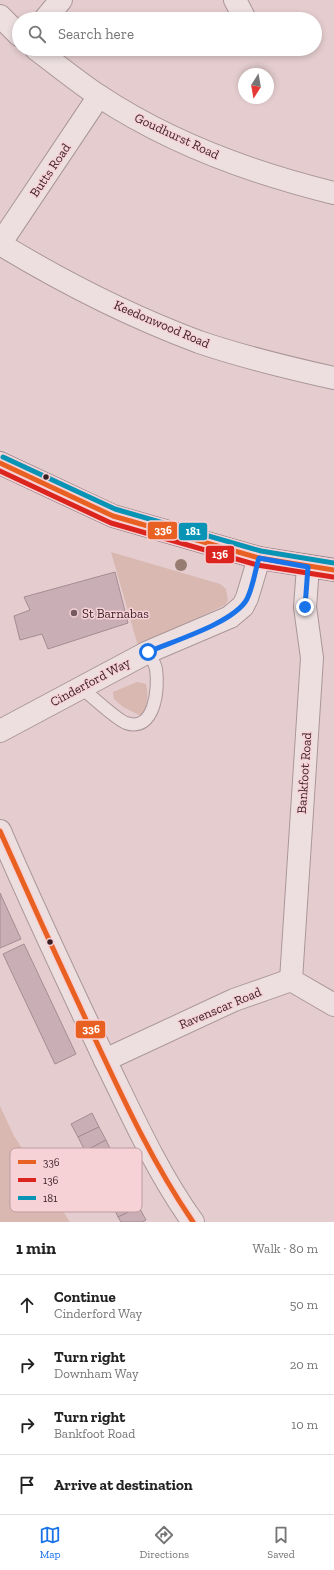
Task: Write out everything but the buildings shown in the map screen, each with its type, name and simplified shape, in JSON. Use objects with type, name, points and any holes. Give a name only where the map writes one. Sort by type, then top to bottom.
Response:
[{"type":"street","points":[[51,12],[61,0]]},
{"type":"street","points":[[235,0],[242,12]]},
{"type":"street","points":[[0,16],[12,28]]},
{"type":"street","name":"Goudhurst Road","points":[[45,56],[99,96],[139,120],[181,141],[251,169],[293,183],[334,193]]},
{"type":"street","name":"Butts Road","points":[[0,244],[99,96]]},
{"type":"street","name":"Keedonwood Road","points":[[0,244],[38,267],[139,317],[200,342],[265,362],[334,378]]},
{"type":"street","points":[[0,463],[112,516],[259,558],[334,570]]},
{"type":"street","name":"Cinderford Way","points":[[0,731],[148,652],[230,618],[243,606],[247,598],[259,558]]},
{"type":"street","name":"Bankfoot Road","points":[[291,980],[312,658],[305,607],[308,567]]},
{"type":"street","points":[[0,831],[41,925],[137,1129],[178,1201],[193,1222]]},
{"type":"street","points":[[291,980],[334,1006]]},
{"type":"street","name":"Ravenscar Road","points":[[105,1060],[234,1000],[291,980]]},
{"type":"lane","points":[[82,686],[86,692],[125,722],[136,724],[146,721],[150,717],[156,687],[156,668],[148,652]]},
{"type":"shaded area","points":[[111,552],[220,584],[226,589],[228,600],[225,605],[138,646]]},
{"type":"shaded area","points":[[137,682],[146,684],[147,688],[146,709],[143,717],[123,707],[114,699],[113,692]]},
{"type":"shaded area","points":[[0,1106],[14,1136],[22,1148],[10,1148],[10,1212],[63,1212],[70,1222],[0,1222]]},
{"type":"transit line","name":"181","points":[[3,457],[115,509],[261,551],[334,563]]},
{"type":"transit line","name":"336","points":[[0,463],[113,516],[259,558],[334,570]]},
{"type":"transit line","name":"136","points":[[0,471],[111,523],[257,565],[333,577]]},
{"type":"transit line","name":"336","points":[[0,831],[59,962],[129,1110],[165,1178],[193,1222]]},
{"type":"place","name":"St Barnabas","points":[[74,613]]},
{"type":"route","points":[[148,652],[230,618],[243,606],[247,598],[259,558],[308,567],[305,607]]}]
